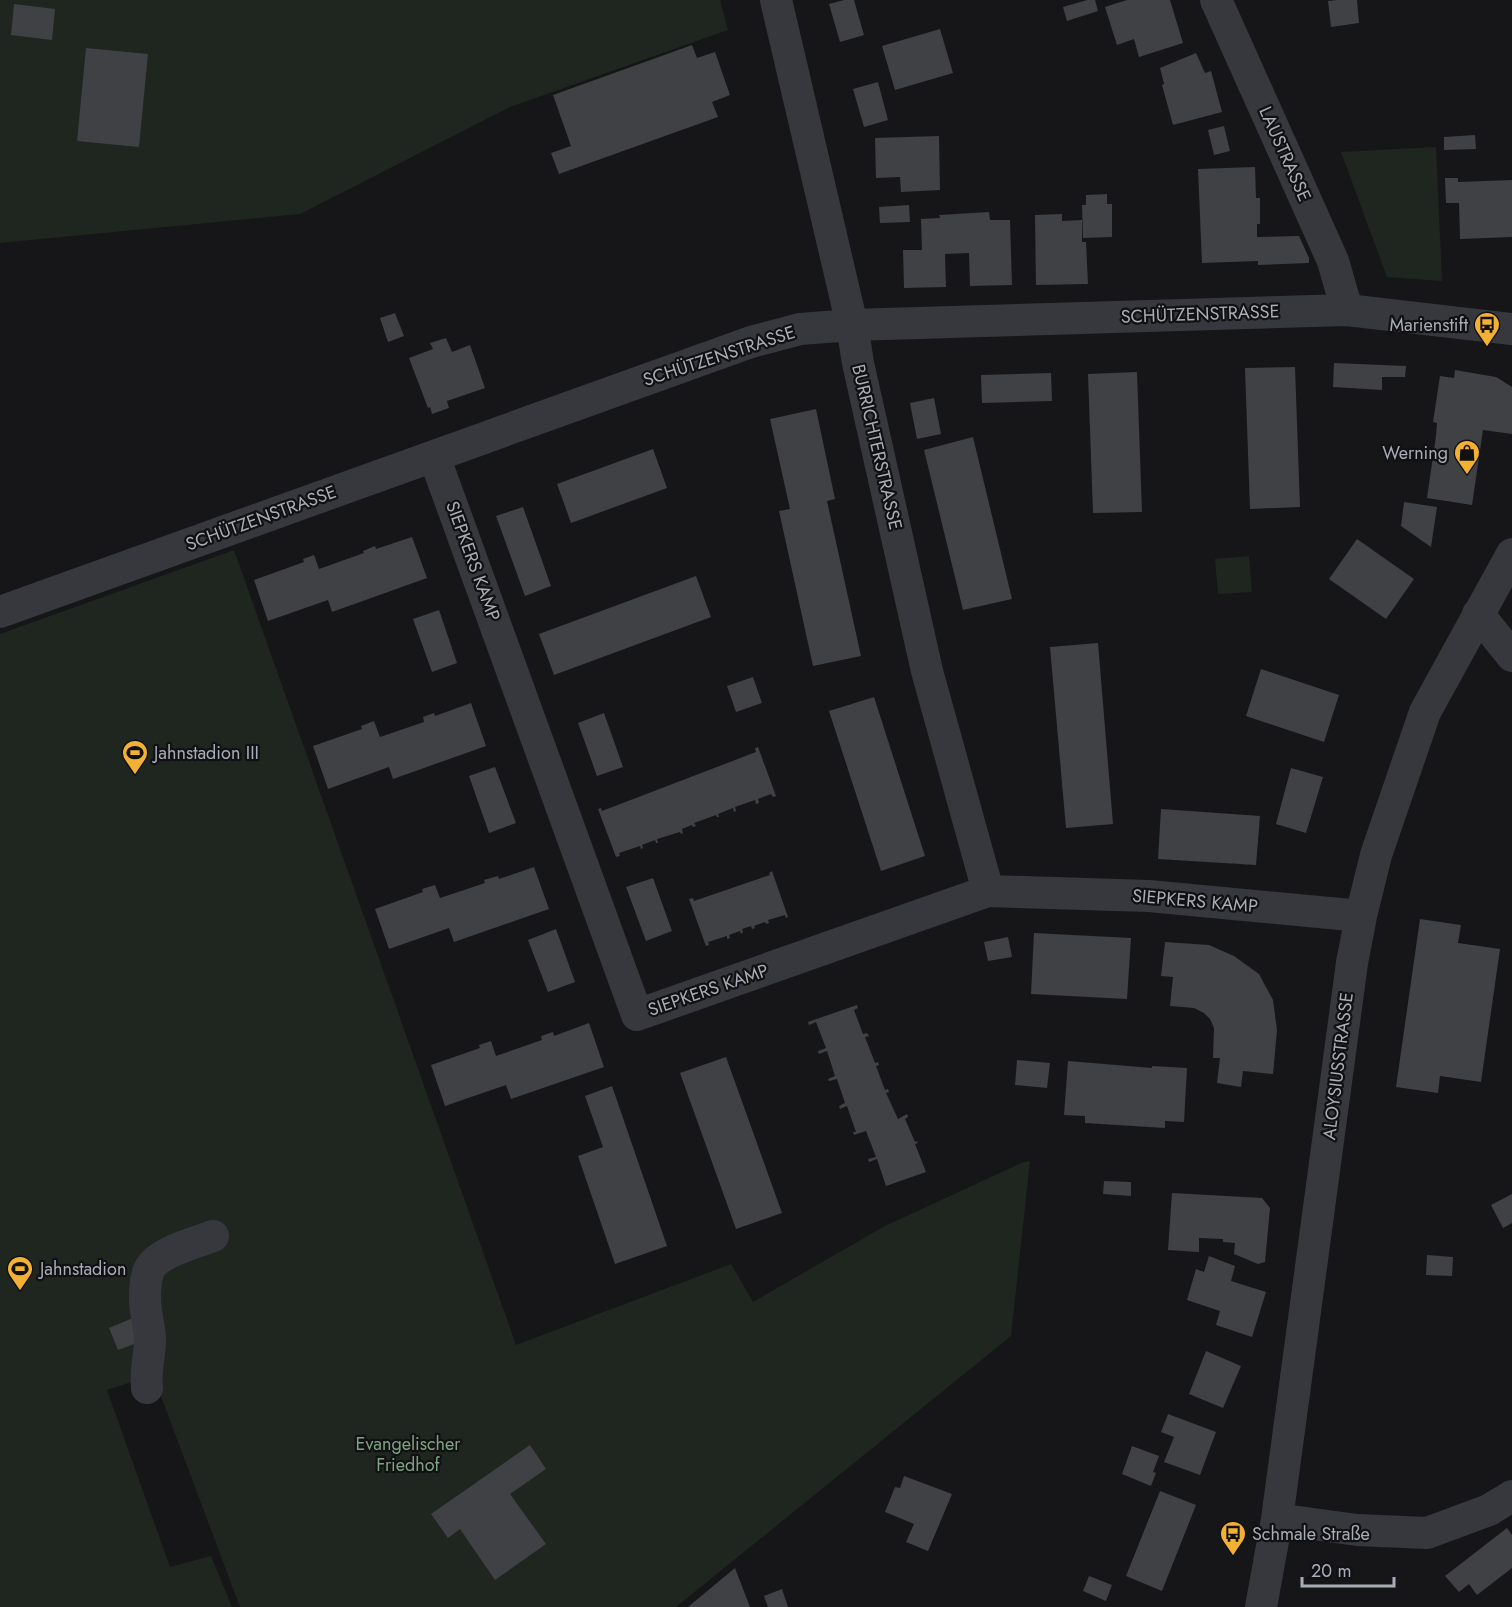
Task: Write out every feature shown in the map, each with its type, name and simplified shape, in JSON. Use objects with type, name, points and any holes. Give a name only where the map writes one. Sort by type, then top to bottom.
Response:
[{"type":"street","name":"BURRICHTERSTRASSE","points":[[776,0],[852,325],[858,363],[927,671],[988,891]]},
{"type":"street","name":"LAUSTRASSE","points":[[1216,0],[1333,261],[1347,310]]},
{"type":"street","name":"SCHÜTZENSTRASSE","points":[[0,612],[751,342],[800,329],[852,325],[1347,310],[1512,329]]},
{"type":"street","name":"SIEPKERS KAMP","points":[[434,456],[637,1015],[988,891],[1149,896],[1361,916]]},
{"type":"street","name":"ALOYSIUSSTRASSE","points":[[1261,1607],[1277,1519],[1350,975],[1361,916],[1386,824],[1425,712],[1512,554]]},
{"type":"street","points":[[1478,614],[1512,656]]},
{"type":"street","points":[[147,1388],[145,1373],[150,1337],[145,1302],[149,1269],[158,1258],[213,1236]]},
{"type":"street","points":[[1277,1519],[1357,1530],[1427,1533],[1510,1502]]},
{"type":"green space","points":[[0,0],[720,0],[728,30],[510,107],[300,214],[0,243]]},
{"type":"green space","points":[[1436,147],[1442,281],[1387,277],[1341,152]]},
{"type":"green space","name":"Evangelischer Friedhof","points":[[234,550],[516,1345],[731,1264],[753,1302],[883,1227],[1021,1163],[1030,1161],[1011,1336],[676,1607],[240,1607],[153,1375],[107,1390],[170,1567],[211,1556],[232,1607],[0,1607],[0,634]]},
{"type":"green space","points":[[1249,556],[1252,592],[1218,594],[1215,559]]},
{"type":"building","points":[[854,0],[864,35],[840,42],[829,4]]},
{"type":"building","points":[[1095,0],[1098,11],[1067,21],[1063,7]]},
{"type":"building","points":[[1127,0],[1170,0],[1183,43],[1139,57],[1134,39],[1117,45],[1105,7]]},
{"type":"building","points":[[1357,0],[1359,23],[1331,27],[1328,1]]},
{"type":"building","points":[[14,4],[55,9],[52,40],[11,35]]},
{"type":"building","points":[[940,29],[953,73],[895,90],[882,46]]},
{"type":"building","points":[[692,45],[697,58],[715,52],[730,95],[712,102],[718,117],[559,174],[551,153],[571,146],[553,95]]},
{"type":"building","points":[[86,48],[148,54],[139,147],[77,141]]},
{"type":"building","points":[[1196,53],[1205,73],[1211,71],[1222,112],[1173,125],[1162,85],[1164,84],[1160,68]]},
{"type":"building","points":[[878,82],[888,120],[864,127],[853,89]]},
{"type":"building","points":[[1224,126],[1230,151],[1214,155],[1208,130]]},
{"type":"building","points":[[1475,135],[1476,149],[1444,150],[1444,137]]},
{"type":"building","points":[[939,136],[940,190],[901,192],[900,177],[876,178],[875,138]]},
{"type":"building","points":[[1255,167],[1256,198],[1260,198],[1260,224],[1257,224],[1257,237],[1299,236],[1309,263],[1258,265],[1258,261],[1202,263],[1198,169]]},
{"type":"building","points":[[1445,178],[1458,178],[1458,182],[1512,180],[1512,237],[1460,239],[1459,203],[1446,203]]},
{"type":"building","points":[[1107,194],[1107,204],[1112,204],[1112,237],[1083,238],[1082,205],[1086,205],[1086,195]]},
{"type":"building","points":[[909,205],[910,222],[880,223],[879,207]]},
{"type":"building","points":[[989,212],[990,220],[1010,220],[1012,285],[970,286],[969,253],[945,254],[946,287],[904,288],[903,250],[922,250],[921,219],[940,218],[939,215]]},
{"type":"building","points":[[1062,214],[1062,221],[1082,220],[1082,242],[1086,242],[1088,284],[1036,285],[1035,215]]},
{"type":"building","points":[[395,313],[404,336],[388,342],[380,318]]},
{"type":"building","points":[[446,338],[452,352],[470,345],[485,388],[447,401],[449,408],[432,414],[409,358],[433,349],[430,343]]},
{"type":"building","points":[[1334,363],[1406,366],[1405,377],[1382,377],[1382,390],[1333,387]]},
{"type":"building","points":[[1295,367],[1300,507],[1250,509],[1245,368]]},
{"type":"building","points":[[1455,370],[1496,377],[1512,387],[1512,434],[1483,430],[1472,505],[1427,498],[1436,436],[1437,423],[1433,422],[1440,376],[1454,378]]},
{"type":"building","points":[[1137,372],[1142,512],[1093,513],[1088,374]]},
{"type":"building","points":[[1051,373],[1052,401],[982,403],[981,375]]},
{"type":"building","points":[[934,398],[941,434],[917,439],[910,403]]},
{"type":"building","points":[[816,409],[835,499],[827,501],[861,656],[813,666],[779,511],[790,509],[770,419]]},
{"type":"building","points":[[973,437],[1012,599],[963,610],[924,450]]},
{"type":"building","points":[[653,449],[667,488],[571,523],[557,484]]},
{"type":"building","points":[[1404,502],[1437,507],[1431,547],[1401,526]]},
{"type":"building","points":[[523,507],[551,586],[525,596],[496,516]]},
{"type":"building","points":[[412,537],[427,578],[332,612],[328,600],[268,621],[254,580],[304,562],[303,559],[314,555],[319,569],[364,553],[363,551],[375,546],[376,549]]},
{"type":"building","points":[[1357,539],[1414,579],[1386,619],[1329,579]]},
{"type":"building","points":[[696,576],[711,617],[554,675],[539,634]]},
{"type":"building","points":[[439,610],[457,663],[432,672],[413,619]]},
{"type":"building","points":[[1098,643],[1113,824],[1066,828],[1050,647]]},
{"type":"building","points":[[1261,669],[1339,695],[1324,742],[1246,716]]},
{"type":"building","points":[[753,677],[762,703],[736,712],[727,686]]},
{"type":"building","points":[[874,697],[925,856],[881,871],[829,711]]},
{"type":"building","points":[[471,703],[486,746],[393,779],[389,767],[328,789],[313,746],[362,729],[361,726],[374,721],[380,737],[424,722],[423,717],[434,713],[435,716]]},
{"type":"building","points":[[604,713],[623,767],[597,776],[578,723]]},
{"type":"building","points":[[758,747],[776,796],[773,797],[771,794],[758,799],[759,803],[756,804],[755,800],[735,807],[734,812],[733,808],[718,814],[719,817],[716,815],[694,823],[696,826],[692,825],[682,829],[681,834],[680,832],[657,839],[658,843],[655,840],[642,845],[641,849],[640,846],[619,853],[620,856],[616,857],[598,809],[601,808],[602,811],[756,752],[755,748]]},
{"type":"building","points":[[495,767],[516,823],[489,833],[469,776]]},
{"type":"building","points":[[1291,768],[1323,777],[1306,833],[1276,824]]},
{"type":"building","points":[[1161,809],[1260,816],[1256,865],[1158,859]]},
{"type":"building","points":[[534,867],[549,909],[454,942],[449,928],[389,949],[375,909],[423,892],[422,889],[435,885],[440,898],[485,883],[484,880],[498,876],[499,879]]},
{"type":"building","points":[[772,871],[788,917],[786,918],[785,915],[768,920],[769,923],[765,922],[752,929],[751,926],[742,929],[741,934],[740,931],[729,935],[730,938],[727,939],[727,936],[708,942],[709,945],[706,946],[689,899],[693,898],[694,901],[770,875]]},
{"type":"building","points":[[653,878],[672,931],[646,941],[626,887]]},
{"type":"building","points":[[1420,919],[1461,925],[1458,943],[1500,949],[1481,1082],[1440,1076],[1438,1093],[1396,1087]]},
{"type":"building","points":[[556,929],[575,982],[548,992],[528,940]]},
{"type":"building","points":[[1034,933],[1131,938],[1127,999],[1031,994]]},
{"type":"building","points":[[1008,937],[1012,957],[988,961],[984,942]]},
{"type":"building","points":[[1165,942],[1209,945],[1234,956],[1259,974],[1273,1000],[1277,1030],[1273,1074],[1243,1071],[1241,1087],[1217,1083],[1220,1058],[1213,1058],[1214,1028],[1210,1019],[1194,1008],[1170,1006],[1173,977],[1161,976]]},
{"type":"building","points":[[857,1005],[858,1008],[854,1010],[863,1034],[867,1033],[869,1036],[865,1037],[875,1063],[878,1062],[879,1065],[876,1066],[885,1090],[888,1089],[889,1092],[886,1093],[898,1119],[907,1114],[908,1117],[905,1119],[915,1142],[918,1143],[915,1144],[926,1172],[886,1186],[877,1159],[869,1162],[868,1159],[876,1157],[866,1131],[854,1135],[853,1132],[856,1132],[847,1106],[840,1109],[839,1106],[845,1103],[837,1079],[829,1081],[828,1079],[835,1076],[827,1051],[819,1054],[818,1051],[826,1048],[816,1022],[809,1025],[808,1022]]},
{"type":"building","points":[[589,1023],[604,1067],[511,1099],[506,1085],[445,1106],[431,1065],[480,1048],[479,1045],[491,1041],[496,1056],[542,1040],[541,1036],[553,1032],[554,1036]]},
{"type":"building","points":[[726,1057],[782,1213],[736,1229],[680,1073]]},
{"type":"building","points":[[1017,1060],[1050,1063],[1047,1088],[1015,1085]]},
{"type":"building","points":[[1068,1061],[1152,1068],[1152,1066],[1187,1068],[1184,1122],[1165,1121],[1165,1128],[1085,1123],[1085,1116],[1064,1115]]},
{"type":"building","points":[[612,1086],[667,1246],[615,1264],[578,1156],[603,1147],[585,1096]]},
{"type":"building","points":[[1104,1181],[1131,1182],[1131,1196],[1103,1194]]},
{"type":"building","points":[[1172,1193],[1262,1198],[1270,1208],[1265,1262],[1258,1264],[1234,1254],[1235,1243],[1223,1242],[1223,1239],[1199,1238],[1199,1252],[1168,1250]]},
{"type":"building","points":[[1512,1194],[1512,1223],[1503,1228],[1491,1205]]},
{"type":"building","points":[[1427,1255],[1453,1257],[1452,1276],[1426,1275]]},
{"type":"building","points":[[1209,1256],[1235,1266],[1231,1281],[1266,1292],[1252,1337],[1216,1325],[1220,1311],[1187,1300],[1196,1269],[1204,1272]]},
{"type":"building","points":[[133,1318],[142,1341],[118,1350],[109,1328]]},
{"type":"building","points":[[1206,1351],[1241,1366],[1223,1408],[1189,1394]]},
{"type":"building","points":[[1168,1414],[1216,1432],[1200,1475],[1164,1462],[1174,1437],[1161,1432]]},
{"type":"building","points":[[530,1445],[546,1469],[510,1494],[546,1544],[495,1580],[460,1529],[448,1538],[431,1514]]},
{"type":"building","points":[[1132,1446],[1159,1456],[1151,1486],[1122,1474]]},
{"type":"building","points":[[904,1476],[952,1494],[928,1551],[906,1542],[914,1524],[885,1512],[895,1487],[900,1488]]},
{"type":"building","points":[[1160,1491],[1196,1505],[1162,1591],[1126,1576]]},
{"type":"building","points":[[1507,1528],[1512,1535],[1512,1568],[1477,1595],[1469,1584],[1459,1592],[1445,1576]]},
{"type":"building","points":[[735,1568],[750,1607],[688,1607]]},
{"type":"building","points":[[1089,1576],[1112,1585],[1106,1601],[1083,1591]]},
{"type":"building","points":[[782,1589],[788,1607],[768,1607],[764,1596]]},
{"type":"place","name":"Marienstift","points":[[1487,348]]},
{"type":"place","name":"Werning","points":[[1467,476]]},
{"type":"place","name":"Jahnstadion III","points":[[135,776]]},
{"type":"place","name":"Jahnstadion","points":[[20,1292]]},
{"type":"place","name":"Schmale Straße","points":[[1233,1557]]}]
